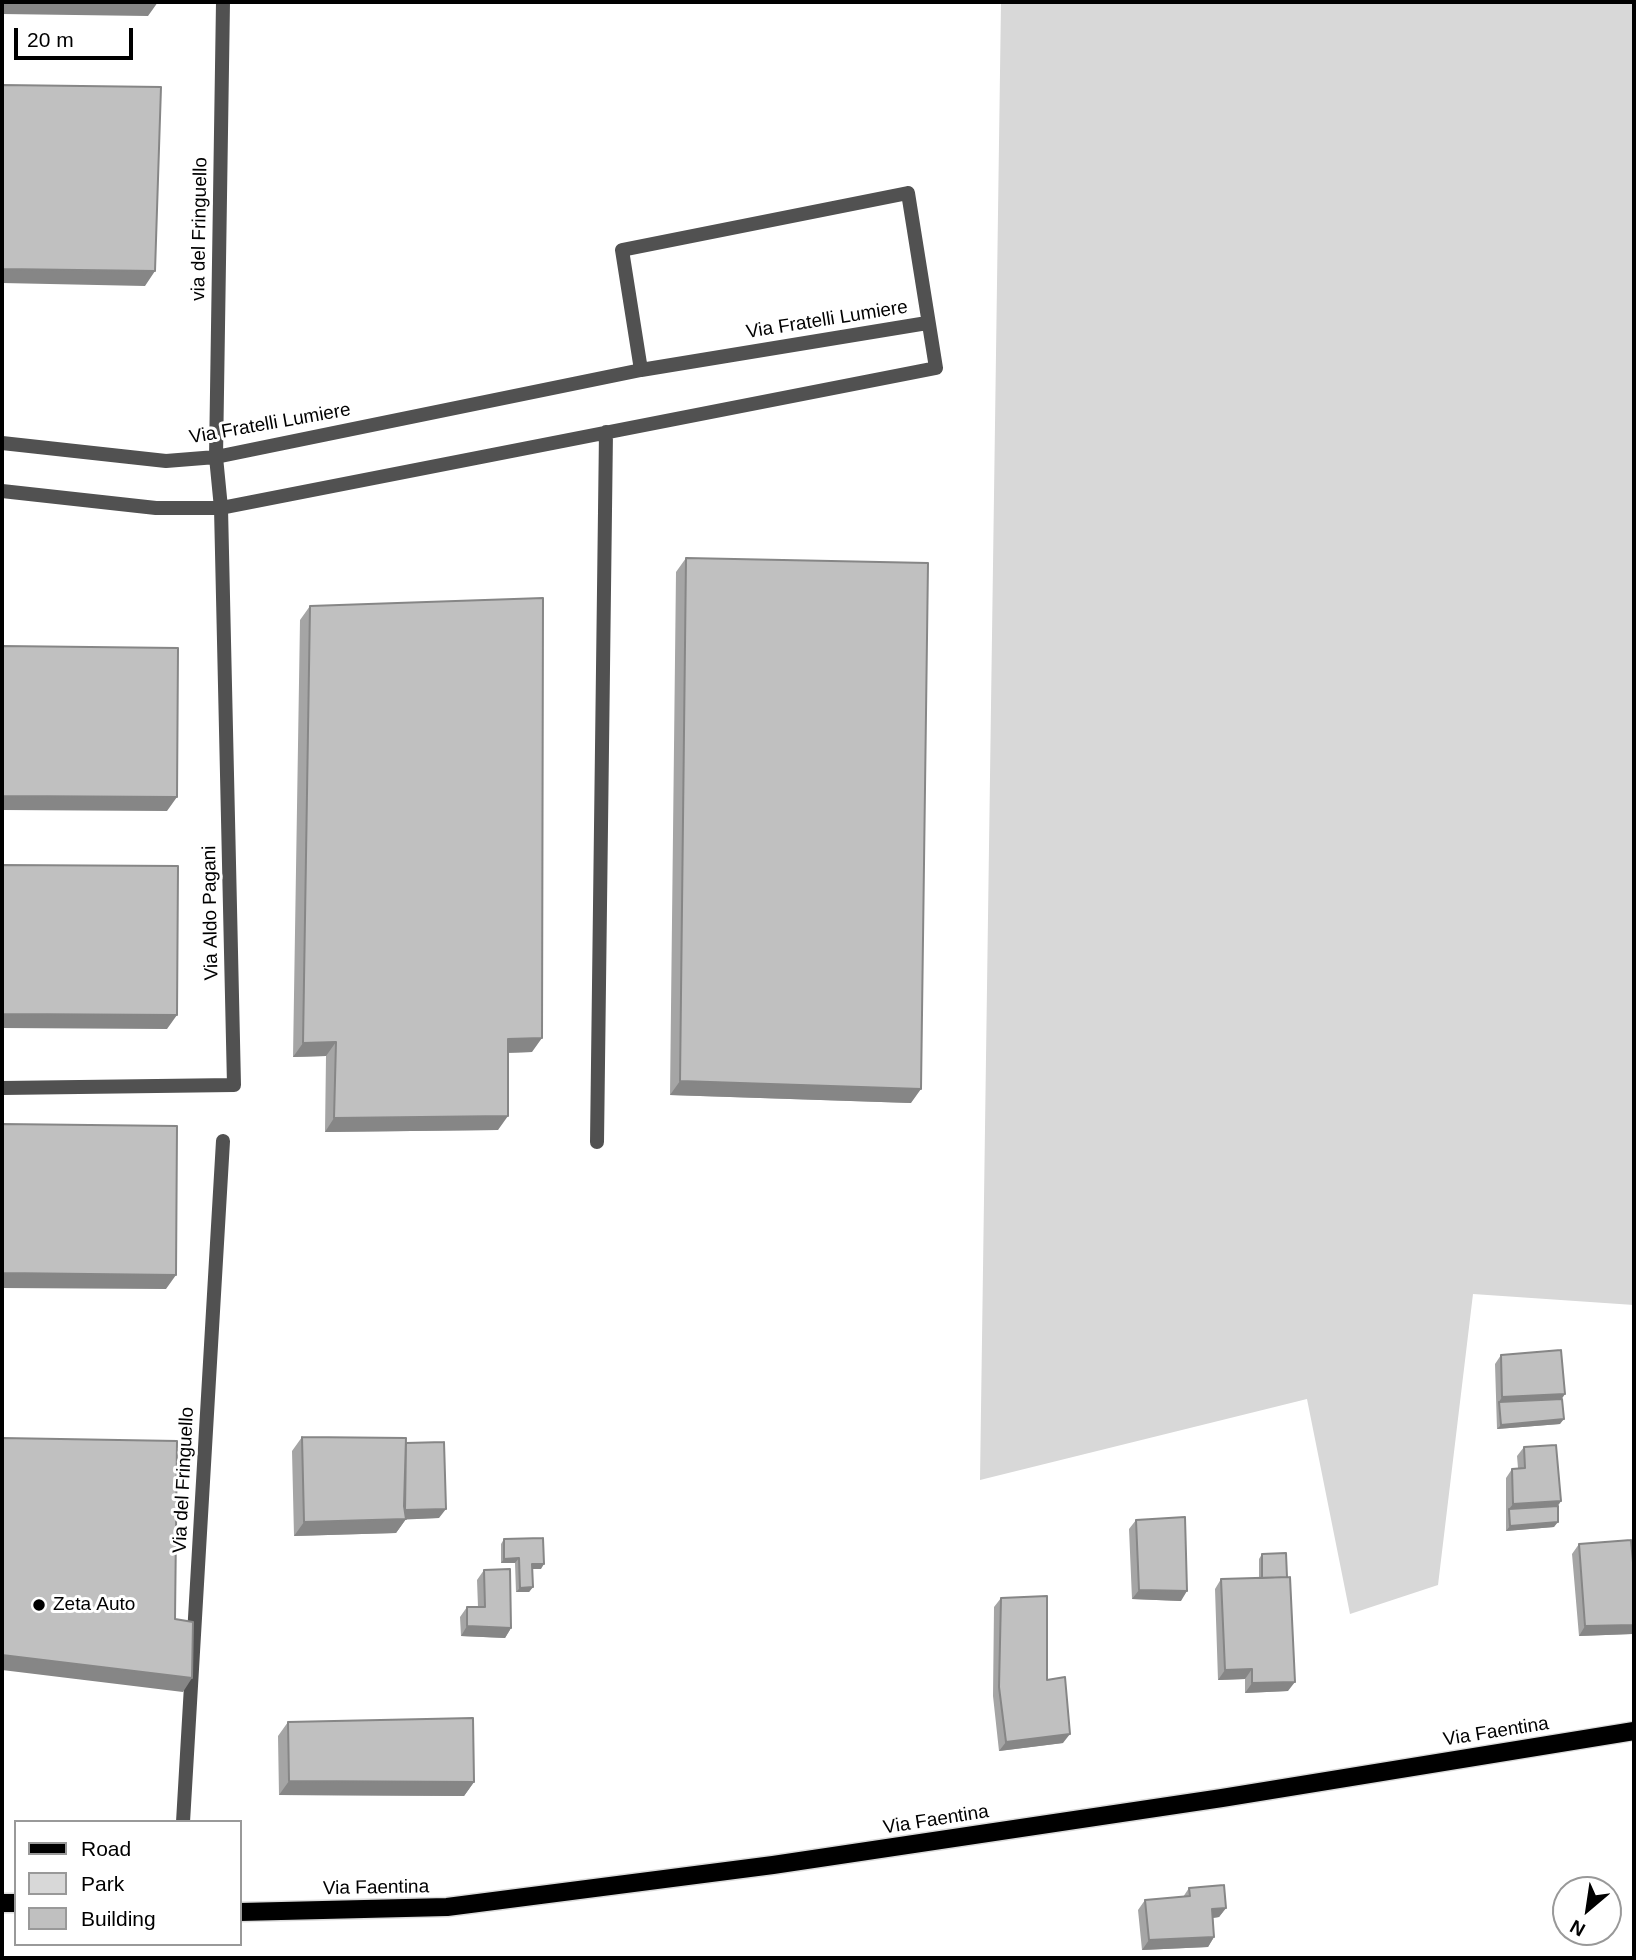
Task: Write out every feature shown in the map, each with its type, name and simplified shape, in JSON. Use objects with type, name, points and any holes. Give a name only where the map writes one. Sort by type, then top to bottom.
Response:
[{"type":"main road","name":"Via Faentina","points":[[242,1912],[447,1907],[773,1866],[1222,1798],[1634,1731]]},
{"type":"street","name":"via del Fringuello","points":[[221,508],[216,457],[223,2]]},
{"type":"street","points":[[640,370],[622,250],[908,193],[927,323]]},
{"type":"street","name":"Via Fratelli Lumiere","points":[[2,443],[166,461],[216,457],[640,370],[927,323],[936,368],[221,508],[156,508],[2,491]]},
{"type":"street","points":[[597,1142],[606,432]]},
{"type":"street","name":"Via Aldo Pagani","points":[[2,1088],[234,1085],[221,508]]},
{"type":"street","name":"Via del Fringuello","points":[[183,1820],[223,1141]]},
{"type":"green space","points":[[1001,2],[1634,2],[1634,1305],[1473,1294],[1438,1585],[1350,1614],[1307,1399],[980,1480]]},
{"type":"building","points":[[2,85],[161,87],[155,271],[2,269]]},
{"type":"building","points":[[686,558],[928,563],[921,1089],[680,1081]]},
{"type":"building","points":[[543,598],[542,1038],[508,1039],[508,1116],[334,1118],[336,1042],[303,1043],[310,606]]},
{"type":"building","points":[[2,646],[178,648],[177,797],[2,796]]},
{"type":"building","points":[[2,865],[178,866],[177,1015],[2,1014]]},
{"type":"building","points":[[2,1124],[177,1126],[176,1275],[2,1273]]},
{"type":"building","points":[[1561,1350],[1565,1394],[1502,1397],[1501,1355]]},
{"type":"building","points":[[1562,1399],[1564,1419],[1501,1425],[1499,1402]]},
{"type":"building","points":[[302,1437],[406,1438],[406,1519],[304,1522]]},
{"type":"building","points":[[2,1438],[177,1441],[175,1619],[193,1622],[192,1678],[2,1655]]},
{"type":"building","points":[[444,1442],[446,1509],[405,1510],[406,1443]]},
{"type":"building","points":[[1556,1445],[1561,1501],[1513,1504],[1512,1469],[1525,1468],[1524,1447]]},
{"type":"building","points":[[1558,1506],[1558,1522],[1510,1526],[1509,1509]]},
{"type":"building","points":[[1185,1517],[1187,1591],[1139,1590],[1136,1520]]},
{"type":"building","points":[[543,1538],[544,1564],[532,1564],[533,1587],[520,1588],[519,1558],[504,1559],[504,1539]]},
{"type":"building","points":[[1631,1540],[1634,1625],[1585,1626],[1579,1544]]},
{"type":"building","points":[[1286,1553],[1287,1577],[1262,1578],[1262,1554]]},
{"type":"building","points":[[510,1569],[511,1628],[467,1626],[467,1607],[485,1607],[484,1570]]},
{"type":"building","points":[[1290,1577],[1295,1682],[1252,1683],[1252,1669],[1225,1670],[1221,1579]]},
{"type":"building","points":[[1047,1596],[1047,1680],[1065,1677],[1070,1734],[1006,1742],[999,1687],[1001,1598]]},
{"type":"building","points":[[473,1718],[474,1782],[289,1781],[288,1722]]},
{"type":"building","points":[[1224,1885],[1226,1908],[1212,1909],[1214,1937],[1149,1940],[1145,1900],[1190,1896],[1189,1888]]},
{"type":"place","name":"Zeta Auto","points":[[39,1605]]}]
